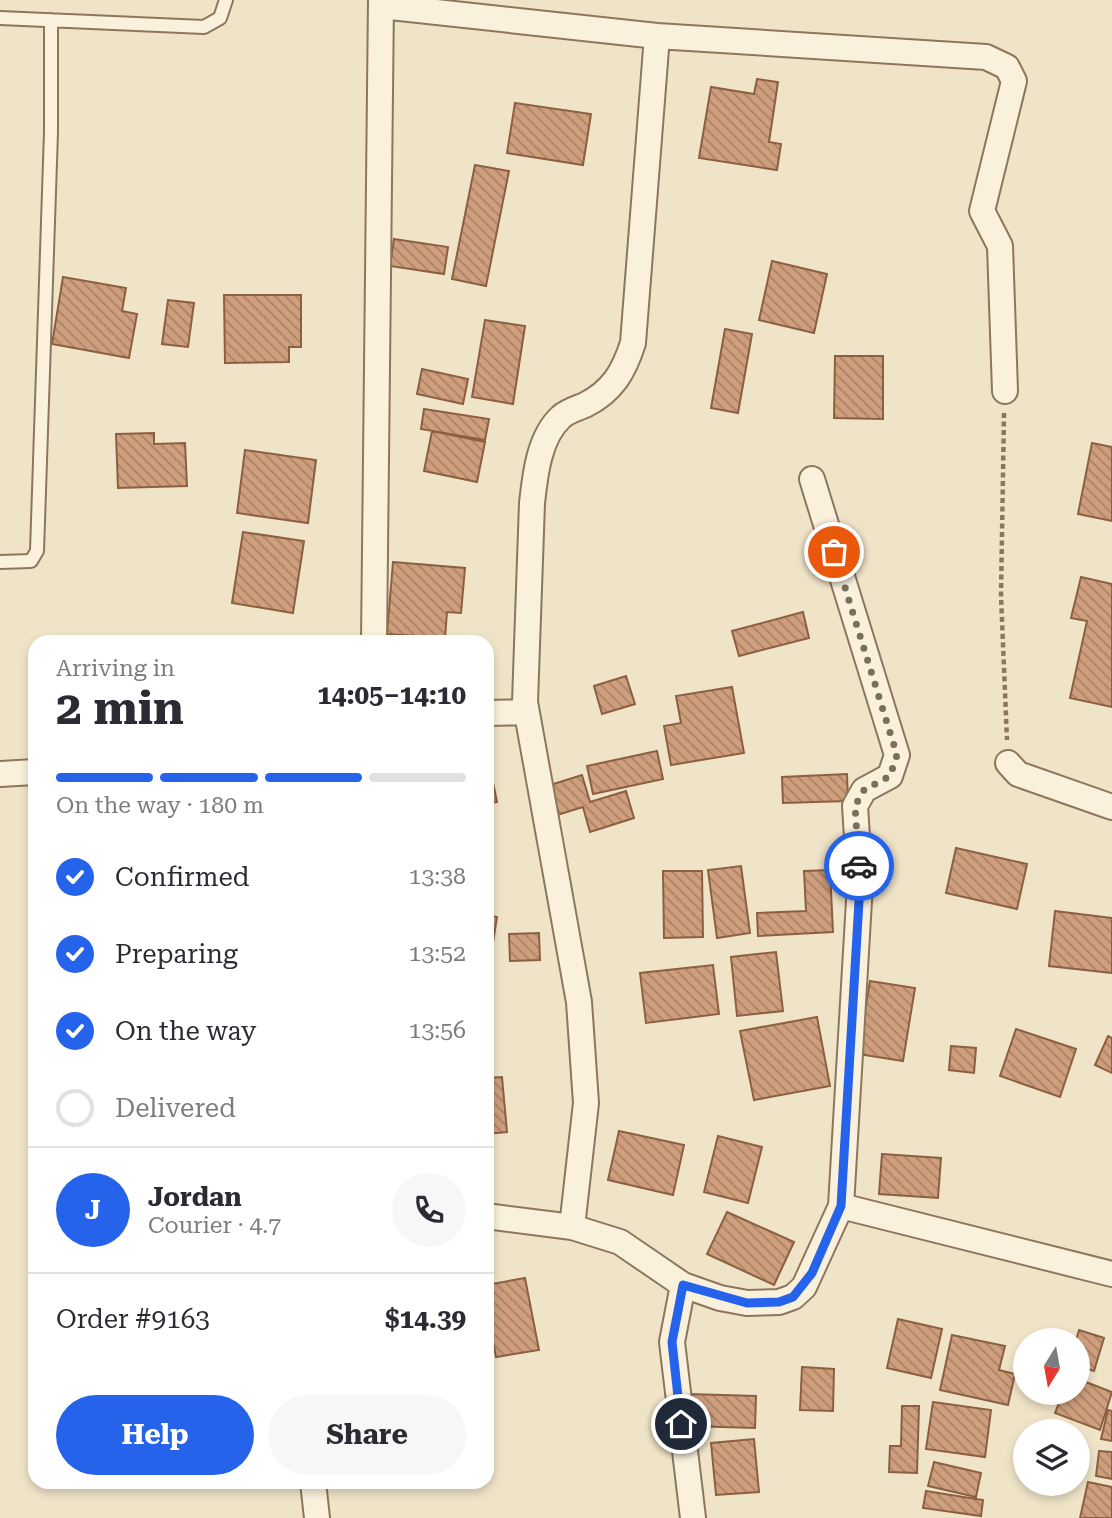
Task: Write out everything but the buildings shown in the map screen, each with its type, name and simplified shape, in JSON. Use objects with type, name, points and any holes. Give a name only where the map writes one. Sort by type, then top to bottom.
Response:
[{"type":"street","points":[[374,635],[381,3],[657,36],[986,57],[1007,67],[1014,81],[982,211],[1000,246],[1004,391]]},
{"type":"street","points":[[572,1227],[586,1103],[579,1002],[526,712],[524,652],[535,477],[549,432],[562,415],[603,395],[616,382],[626,366],[633,343],[657,36]]},
{"type":"street","points":[[494,1217],[572,1227],[620,1242],[683,1285],[747,1303],[779,1302],[793,1297],[812,1273],[841,1206],[860,884],[855,806],[864,790],[890,776],[897,755],[812,479]]},
{"type":"street","points":[[494,713],[526,712]]},
{"type":"street","points":[[1008,763],[1018,774],[1029,779],[1112,807]]},
{"type":"street","points":[[0,774],[28,772]]},
{"type":"street","points":[[841,1206],[1112,1274]]},
{"type":"street","points":[[683,1285],[672,1342],[693,1518]]},
{"type":"street","points":[[314,1489],[317,1518]]},
{"type":"lane","points":[[0,18],[204,27],[220,18],[226,0]]},
{"type":"lane","points":[[0,562],[31,561],[37,551],[51,132],[51,20]]},
{"type":"path","points":[[1004,391],[1001,596],[1008,763]]},
{"type":"way so far","points":[[834,552],[897,755],[890,776],[864,790],[855,806],[859,866]]},
{"type":"route","points":[[681,1424],[672,1342],[683,1285],[720,1298],[747,1303],[779,1302],[793,1297],[804,1287],[812,1273],[841,1206],[859,866]]}]
